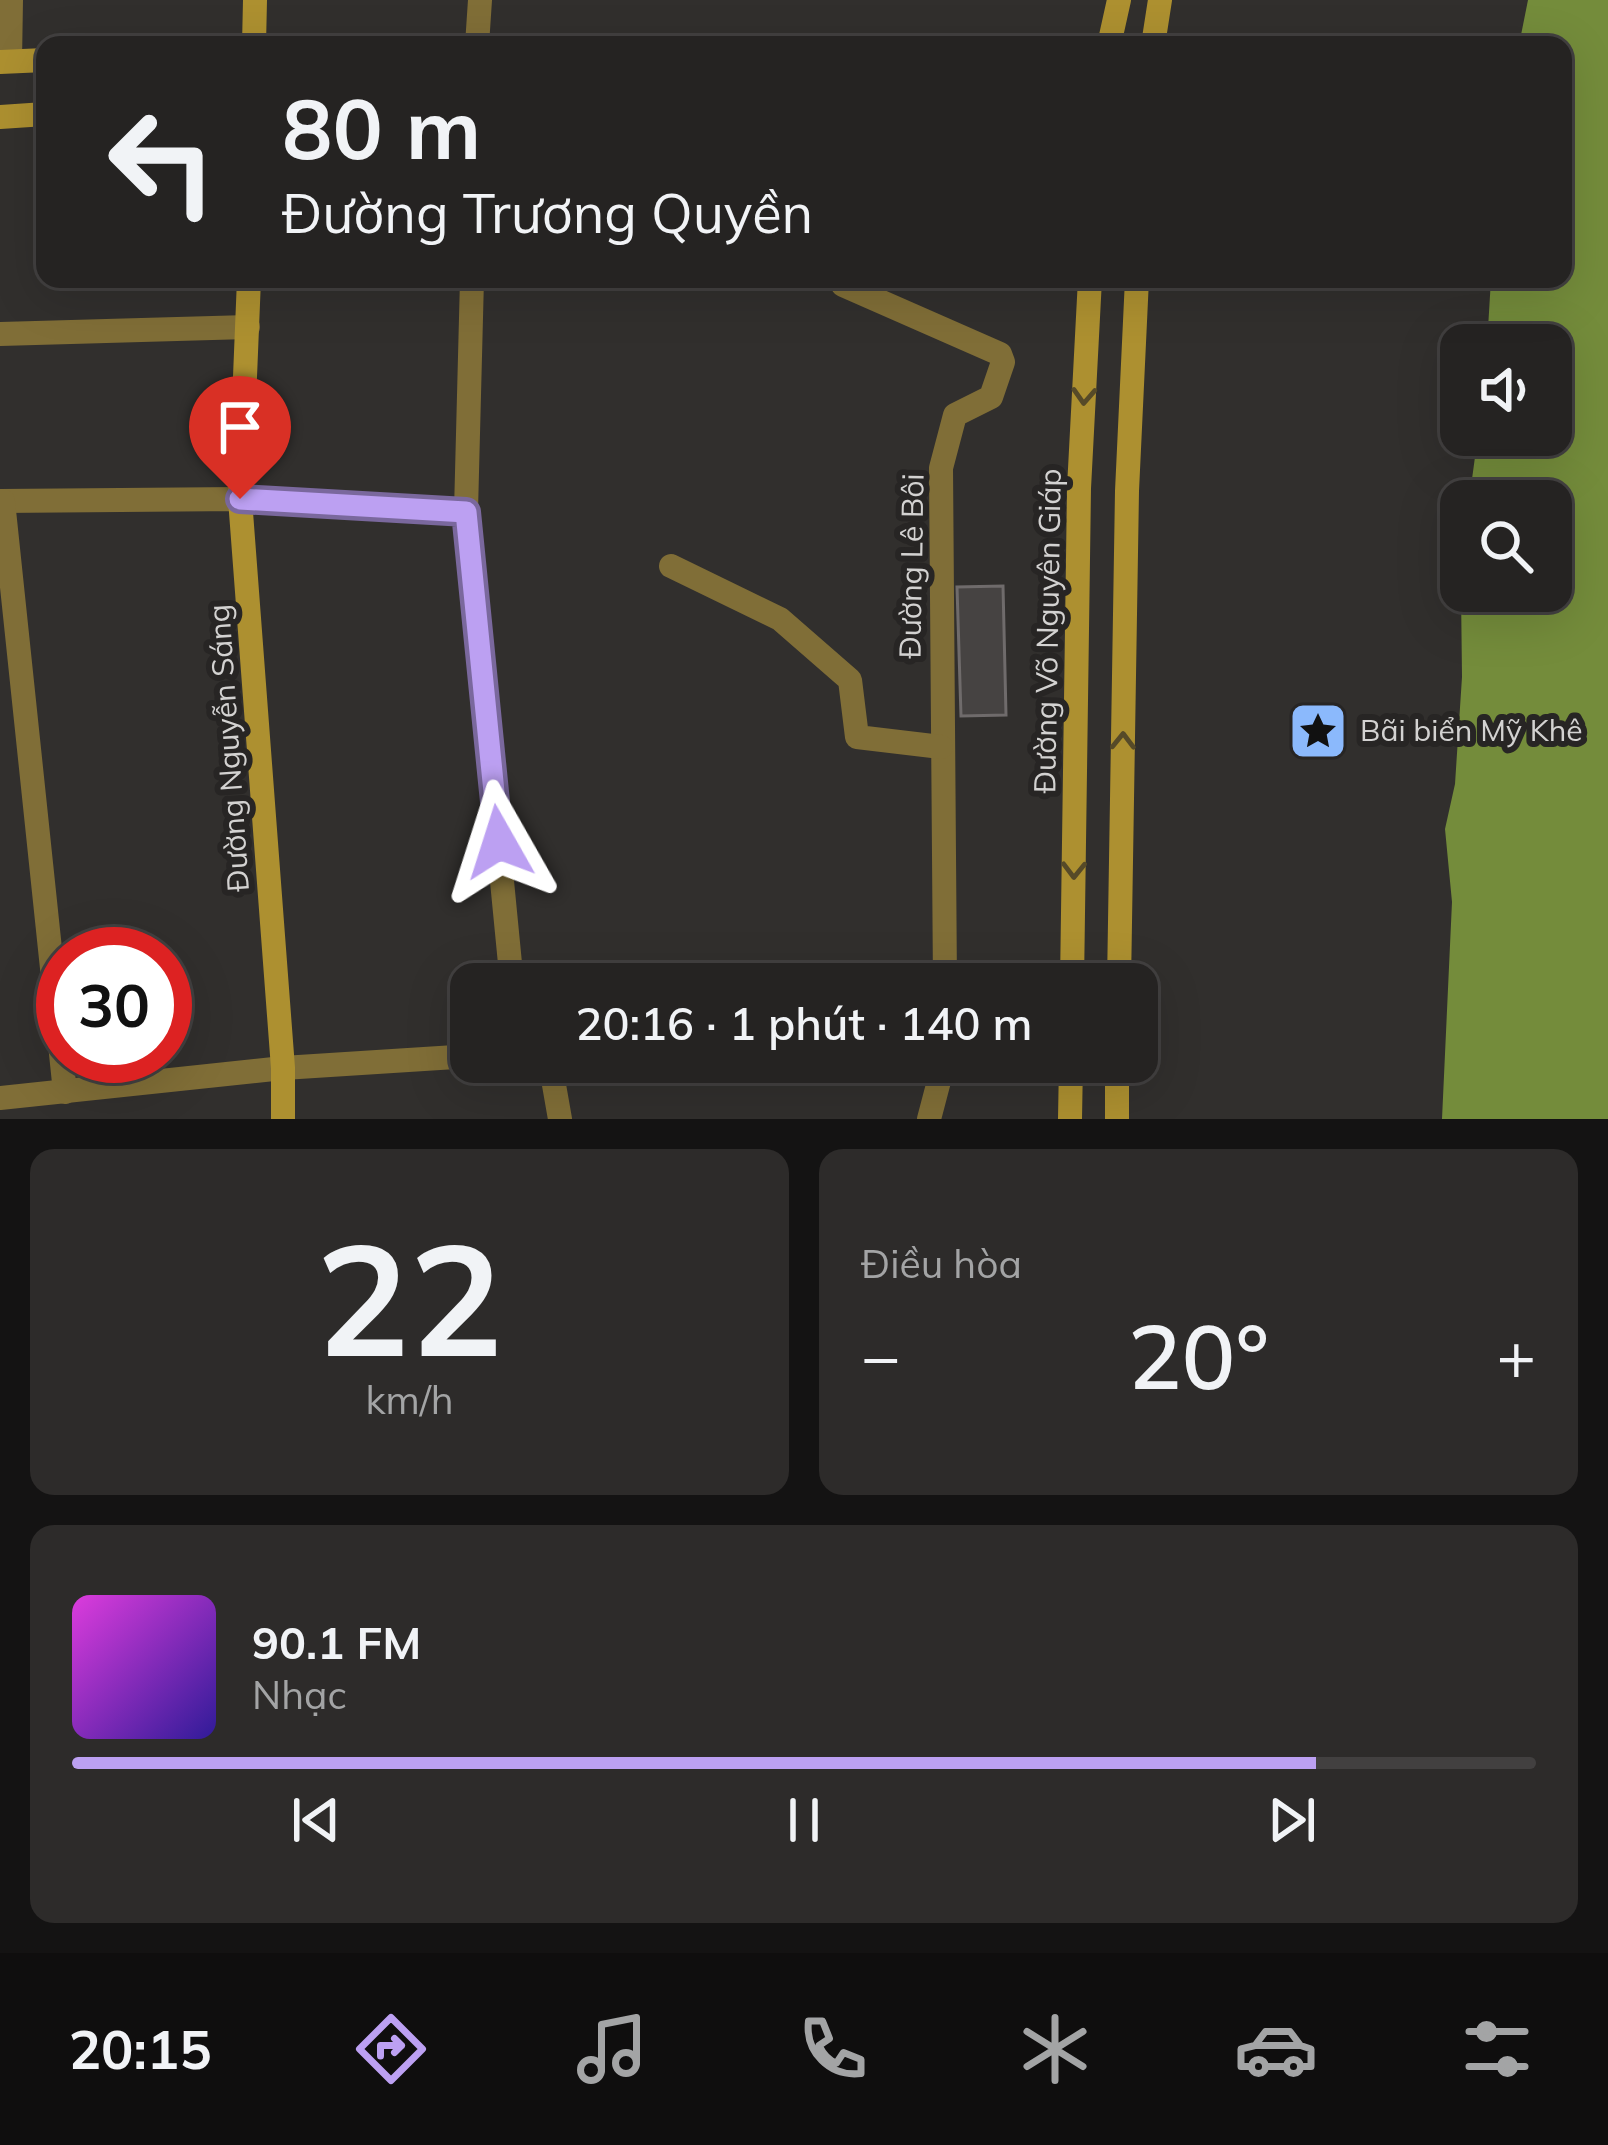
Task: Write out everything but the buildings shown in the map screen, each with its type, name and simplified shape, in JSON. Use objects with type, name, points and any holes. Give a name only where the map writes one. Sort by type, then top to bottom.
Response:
[{"type":"main road","points":[[254,36],[255,0]]},
{"type":"main road","points":[[1111,36],[1118,0]]},
{"type":"main road","points":[[1154,36],[1160,0]]},
{"type":"main road","points":[[5,62],[36,60]]},
{"type":"main road","points":[[0,117],[36,115]]},
{"type":"main road","name":"Đường Nguyễn Sáng","points":[[249,288],[240,499],[284,1119]]},
{"type":"main road","name":"Đường Võ Nguyên Giáp","points":[[1072,963],[1079,488],[1090,288]]},
{"type":"main road","points":[[1119,963],[1126,491],[1136,288]]},
{"type":"main road","points":[[1070,1119],[1071,1083]]},
{"type":"main road","points":[[1117,1119],[1118,1083]]},
{"type":"street","points":[[5,62],[10,0]]},
{"type":"street","points":[[477,36],[479,0]]},
{"type":"street","points":[[472,288],[466,512],[510,963]]},
{"type":"street","name":"Đường Lê Bôi","points":[[850,288],[1000,355],[1003,362],[992,397],[955,415],[941,468],[945,963]]},
{"type":"street","points":[[0,334],[248,326]]},
{"type":"street","points":[[65,1092],[9,656],[1,501],[240,499],[466,512]]},
{"type":"street","points":[[671,566],[780,619],[850,680],[857,737],[941,747]]},
{"type":"street","points":[[0,1098],[283,1068],[450,1057]]},
{"type":"street","points":[[554,1083],[560,1119]]},
{"type":"street","points":[[929,1119],[938,1083]]},
{"type":"shaded area","points":[[1528,0],[1608,0],[1608,1119],[1442,1119],[1452,902],[1445,829],[1455,784],[1461,612],[1572,612],[1572,480],[1472,480],[1475,456],[1572,456],[1572,324],[1488,324],[1490,288],[1572,288],[1572,36],[1521,36]]},
{"type":"place","name":"Bãi biển Mỹ Khê","points":[[1318,731]]},
{"type":"route","points":[[240,499],[466,512],[499,842]]}]
